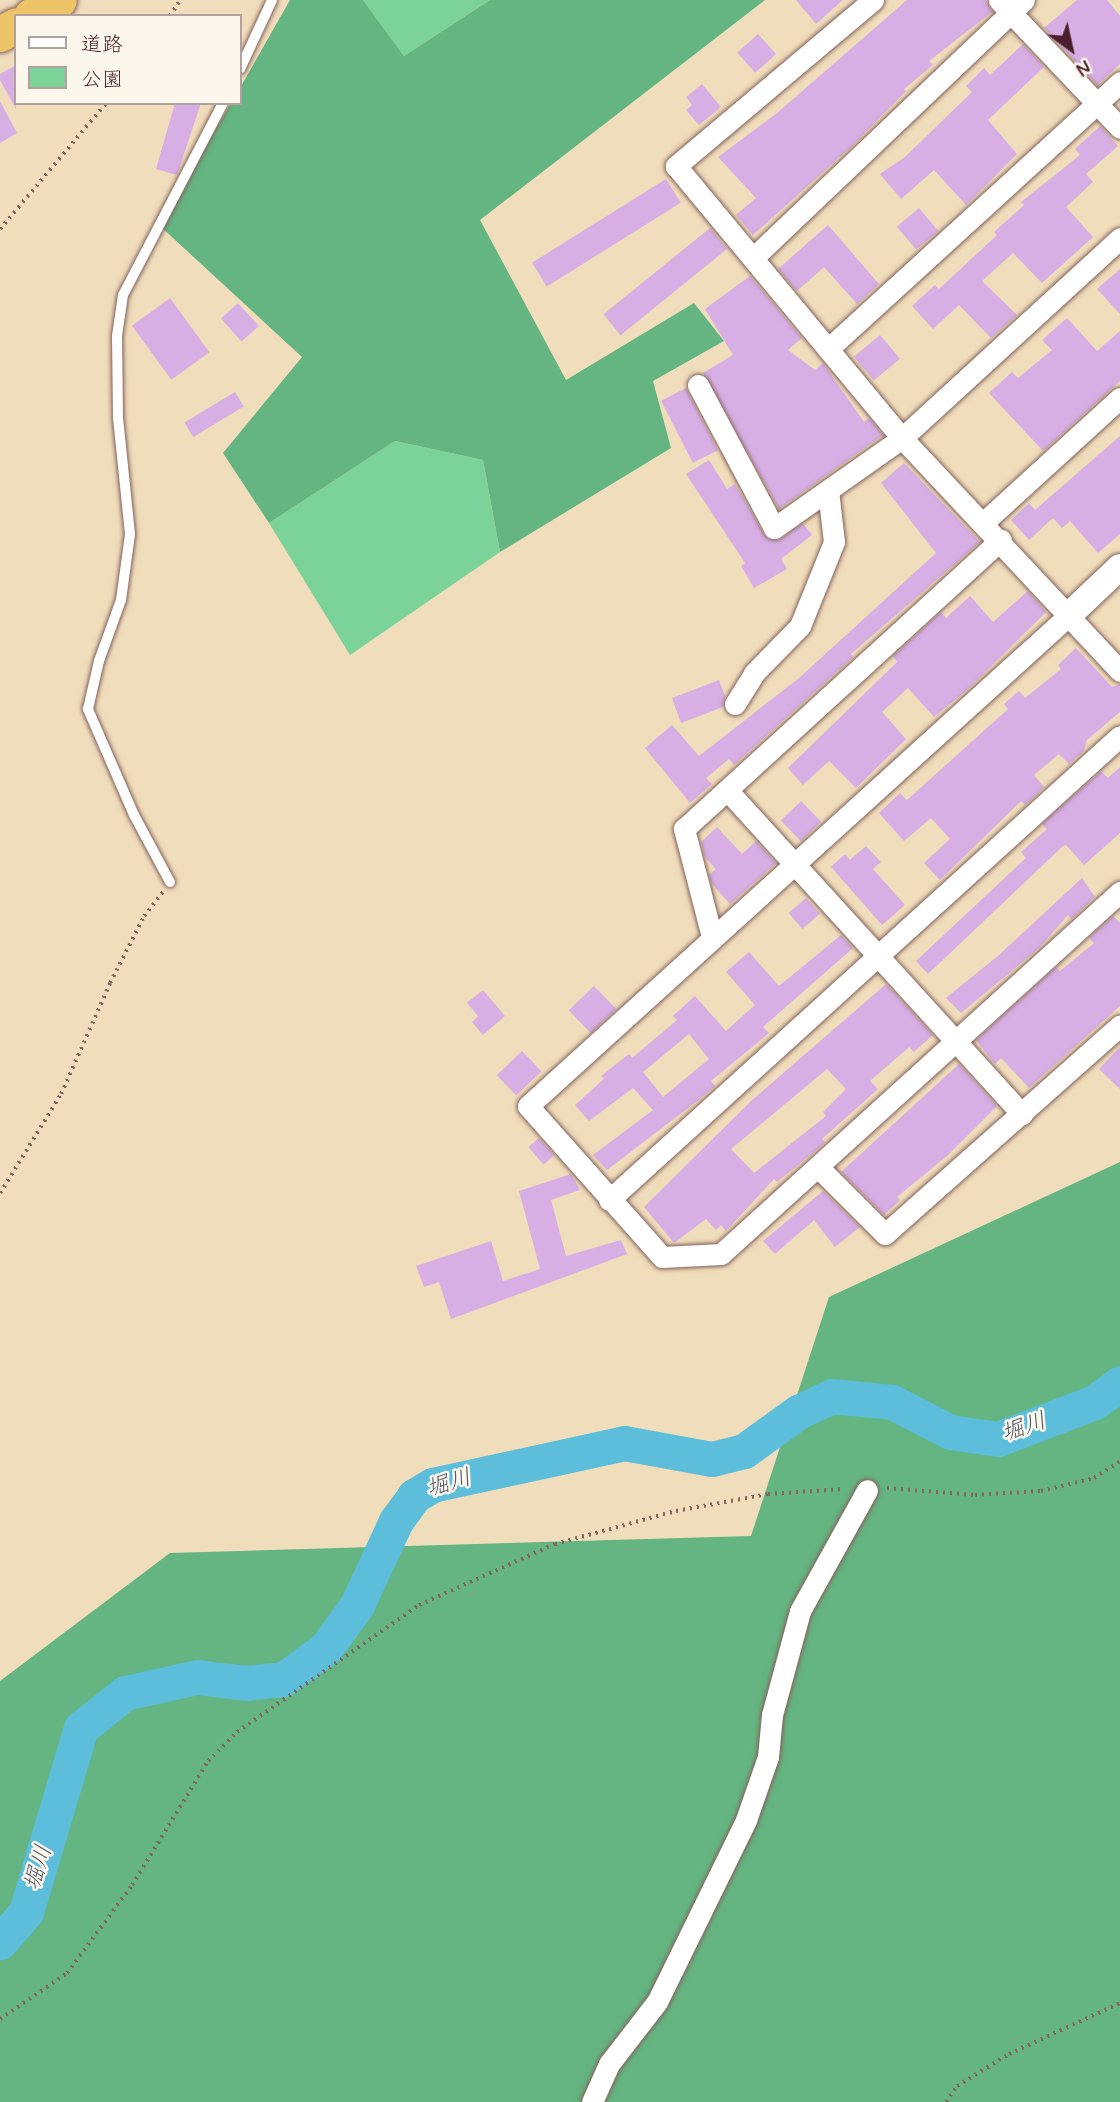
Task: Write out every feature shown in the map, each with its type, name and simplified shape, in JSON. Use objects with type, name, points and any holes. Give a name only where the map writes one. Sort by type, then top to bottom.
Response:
[{"type":"highway","points":[[0,7],[12,0]]},
{"type":"highway","points":[[34,14],[59,0]]},
{"type":"street","points":[[873,0],[676,166],[902,438],[1001,540],[1120,671]]},
{"type":"street","points":[[752,258],[1011,4],[1096,104],[1120,128]]},
{"type":"street","points":[[828,349],[1120,82]]},
{"type":"street","points":[[698,385],[774,528],[902,438],[1120,238]]},
{"type":"street","points":[[984,523],[1120,398]]},
{"type":"street","points":[[735,704],[754,673],[800,626],[834,542],[828,490]]},
{"type":"street","points":[[712,937],[684,829],[1001,540]]},
{"type":"street","points":[[1120,567],[528,1106],[609,1200],[662,1256],[721,1254],[820,1168],[1120,892]]},
{"type":"street","points":[[609,1200],[1120,736]]},
{"type":"street","points":[[728,791],[1022,1114]]},
{"type":"street","points":[[820,1168],[885,1234],[1120,1025]]},
{"type":"street","points":[[592,2102],[609,2064],[657,2002],[746,1820],[768,1757],[772,1715],[800,1611],[867,1490]]},
{"type":"lane","points":[[242,65],[272,0]]},
{"type":"lane","points":[[170,882],[134,815],[89,709],[99,661],[121,600],[129,545],[118,417],[117,336],[123,295],[222,105]]},
{"type":"path","points":[[0,229],[105,105]]},
{"type":"path","points":[[0,1193],[61,1094],[144,916],[170,882]]},
{"type":"path","points":[[0,2019],[67,1973],[132,1885],[208,1761],[237,1732],[419,1605],[555,1544],[676,1511],[768,1494],[820,1488],[975,1495],[1041,1491],[1094,1478],[1120,1461]]},
{"type":"path","points":[[946,2102],[957,2086],[1009,2054],[1120,2003]]},
{"type":"green space","points":[[290,0],[363,0],[404,56],[490,0],[765,0],[480,220],[566,380],[694,303],[724,341],[653,381],[671,448],[500,552],[483,460],[395,441],[269,523],[223,453],[302,357],[160,226],[230,105],[242,105],[242,84]]},
{"type":"green space","points":[[363,0],[490,0],[404,56]]},
{"type":"green space","points":[[395,441],[483,460],[500,552],[350,655],[269,523]]},
{"type":"green space","points":[[1120,1162],[1120,2102],[0,2102],[0,1681],[170,1553],[751,1536],[829,1297]]},
{"type":"building","points":[[796,0],[843,0],[816,24]]},
{"type":"building","points":[[907,0],[986,0],[992,12],[929,61],[933,65],[904,89],[906,91],[853,145],[753,235],[736,215],[756,198],[718,157],[777,113]]},
{"type":"building","points":[[1077,0],[1107,0],[1120,16],[1120,64],[1097,85],[1044,28]]},
{"type":"building","points":[[758,34],[776,54],[755,73],[737,53]]},
{"type":"building","points":[[1023,44],[1044,67],[988,120],[1017,154],[966,205],[934,170],[901,199],[880,174],[905,157],[972,92],[966,86],[984,68],[990,75]]},
{"type":"building","points":[[14,66],[16,109],[0,80],[0,74]]},
{"type":"building","points":[[702,84],[721,107],[699,125],[686,110],[692,105],[686,97]]},
{"type":"building","points":[[0,101],[17,133],[0,143]]},
{"type":"building","points":[[174,105],[200,105],[177,175],[156,169]]},
{"type":"building","points":[[1100,126],[1118,146],[1086,174],[1093,182],[1066,207],[1093,237],[1042,283],[1013,253],[982,281],[1017,315],[991,338],[959,305],[933,329],[912,306],[935,285],[939,289],[997,235],[994,232],[1024,205],[1021,202],[1080,155],[1075,149]]},
{"type":"building","points":[[666,179],[681,203],[547,286],[532,263]]},
{"type":"building","points":[[919,208],[938,231],[916,250],[897,227]]},
{"type":"building","points":[[828,225],[879,284],[857,304],[824,267],[797,291],[778,269]]},
{"type":"building","points":[[710,228],[727,249],[621,335],[604,314]]},
{"type":"building","points":[[1120,269],[1120,314],[1097,289]]},
{"type":"building","points":[[750,276],[802,338],[788,350],[815,370],[823,363],[864,422],[869,418],[883,435],[779,509],[703,373],[733,355],[705,309]]},
{"type":"building","points":[[170,298],[209,352],[171,380],[132,326]]},
{"type":"building","points":[[238,303],[259,326],[242,341],[221,318]]},
{"type":"building","points":[[1067,318],[1097,351],[1120,331],[1120,381],[1043,451],[989,393],[1012,372],[1018,378],[1052,350],[1042,340]]},
{"type":"building","points":[[880,335],[900,359],[874,381],[854,357]]},
{"type":"building","points":[[686,388],[718,450],[693,463],[661,401]]},
{"type":"building","points":[[235,392],[244,407],[193,437],[184,422]]},
{"type":"building","points":[[1120,436],[1120,534],[1098,553],[1070,521],[1062,528],[1053,518],[1029,540],[1011,520],[1029,503],[1035,510]]},
{"type":"building","points":[[709,460],[727,489],[735,484],[767,539],[781,539],[803,523],[812,535],[781,559],[787,569],[754,588],[741,566],[745,563],[686,474]]},
{"type":"building","points":[[904,463],[980,542],[851,654],[853,657],[734,765],[729,759],[706,778],[712,784],[690,803],[645,748],[672,725],[699,756],[799,678],[936,553],[881,483]]},
{"type":"building","points":[[1028,591],[1046,612],[968,689],[934,717],[908,688],[882,712],[906,739],[856,788],[829,761],[803,785],[788,768],[897,662],[893,656],[941,612],[946,618],[970,596],[993,622]]},
{"type":"building","points":[[1076,648],[1112,687],[1120,684],[1120,712],[1087,740],[1084,751],[1069,764],[1059,754],[1034,775],[1044,787],[1025,805],[1021,801],[940,880],[924,863],[950,839],[931,818],[904,841],[879,813],[900,793],[907,800],[1008,709],[1004,704],[1019,691],[1025,698],[1061,669],[1058,665]]},
{"type":"building","points":[[719,680],[725,696],[723,707],[681,723],[672,698]]},
{"type":"building","points":[[1120,767],[1120,833],[1084,865],[1066,845],[1063,846],[928,974],[916,961],[1026,858],[1021,852],[1047,829],[1042,824],[1101,771],[1108,778]]},
{"type":"building","points":[[801,801],[821,822],[801,841],[781,820]]},
{"type":"building","points":[[717,827],[742,854],[756,841],[776,863],[730,904],[712,884],[709,875],[716,869],[705,857],[701,842]]},
{"type":"building","points":[[866,846],[881,862],[873,869],[905,905],[882,925],[831,867],[845,854],[850,860]]},
{"type":"building","points":[[1082,878],[1095,897],[1071,919],[1068,915],[1039,948],[961,1013],[946,998],[999,955]]},
{"type":"building","points":[[806,898],[820,914],[802,929],[789,913]]},
{"type":"building","points":[[1113,916],[1120,923],[1120,1006],[1029,1088],[1001,1058],[995,1064],[976,1040],[1056,967],[1060,971],[1094,943],[1089,938]]},
{"type":"building","points":[[841,935],[853,948],[763,1027],[769,1033],[711,1081],[715,1086],[607,1170],[593,1155],[653,1110],[633,1088],[589,1121],[575,1105],[604,1079],[601,1076],[629,1054],[632,1058],[677,1020],[673,1016],[695,996],[726,1031],[755,1005],[726,972],[749,952],[779,986]],"holes":[[[689,1034],[709,1059],[663,1097],[643,1072]]]},
{"type":"building","points":[[886,984],[933,1035],[914,1052],[909,1047],[870,1081],[878,1089],[822,1139],[825,1142],[820,1147],[777,1182],[774,1179],[726,1231],[721,1225],[716,1230],[706,1219],[674,1243],[644,1207],[750,1102]],"holes":[[[827,1069],[846,1089],[823,1112],[826,1116],[754,1173],[731,1149]]]},
{"type":"building","points":[[594,986],[616,1009],[591,1033],[569,1010]]},
{"type":"building","points":[[483,990],[505,1016],[483,1035],[472,1022],[478,1016],[467,1003]]},
{"type":"building","points":[[1120,1047],[1120,1089],[1099,1069]]},
{"type":"building","points":[[522,1051],[541,1071],[516,1095],[497,1075]]},
{"type":"building","points":[[959,1064],[997,1106],[948,1155],[897,1197],[900,1200],[884,1215],[841,1172]]},
{"type":"building","points":[[539,1138],[554,1155],[544,1165],[528,1147]]},
{"type":"building","points":[[571,1174],[580,1190],[551,1200],[566,1256],[621,1240],[627,1254],[451,1319],[439,1282],[424,1287],[416,1266],[491,1241],[503,1281],[540,1269],[519,1191]]},
{"type":"building","points":[[823,1191],[860,1227],[835,1247],[814,1220],[775,1254],[763,1241]]},
{"type":"waterway","name":"堀川","points":[[0,1942],[26,1912],[81,1728],[125,1693],[197,1677],[246,1683],[284,1679],[326,1648],[357,1605],[396,1521],[414,1496],[432,1485],[624,1443],[712,1459],[744,1451],[798,1412],[832,1396],[892,1402],[950,1432],[998,1439],[1095,1402],[1120,1383]]}]
